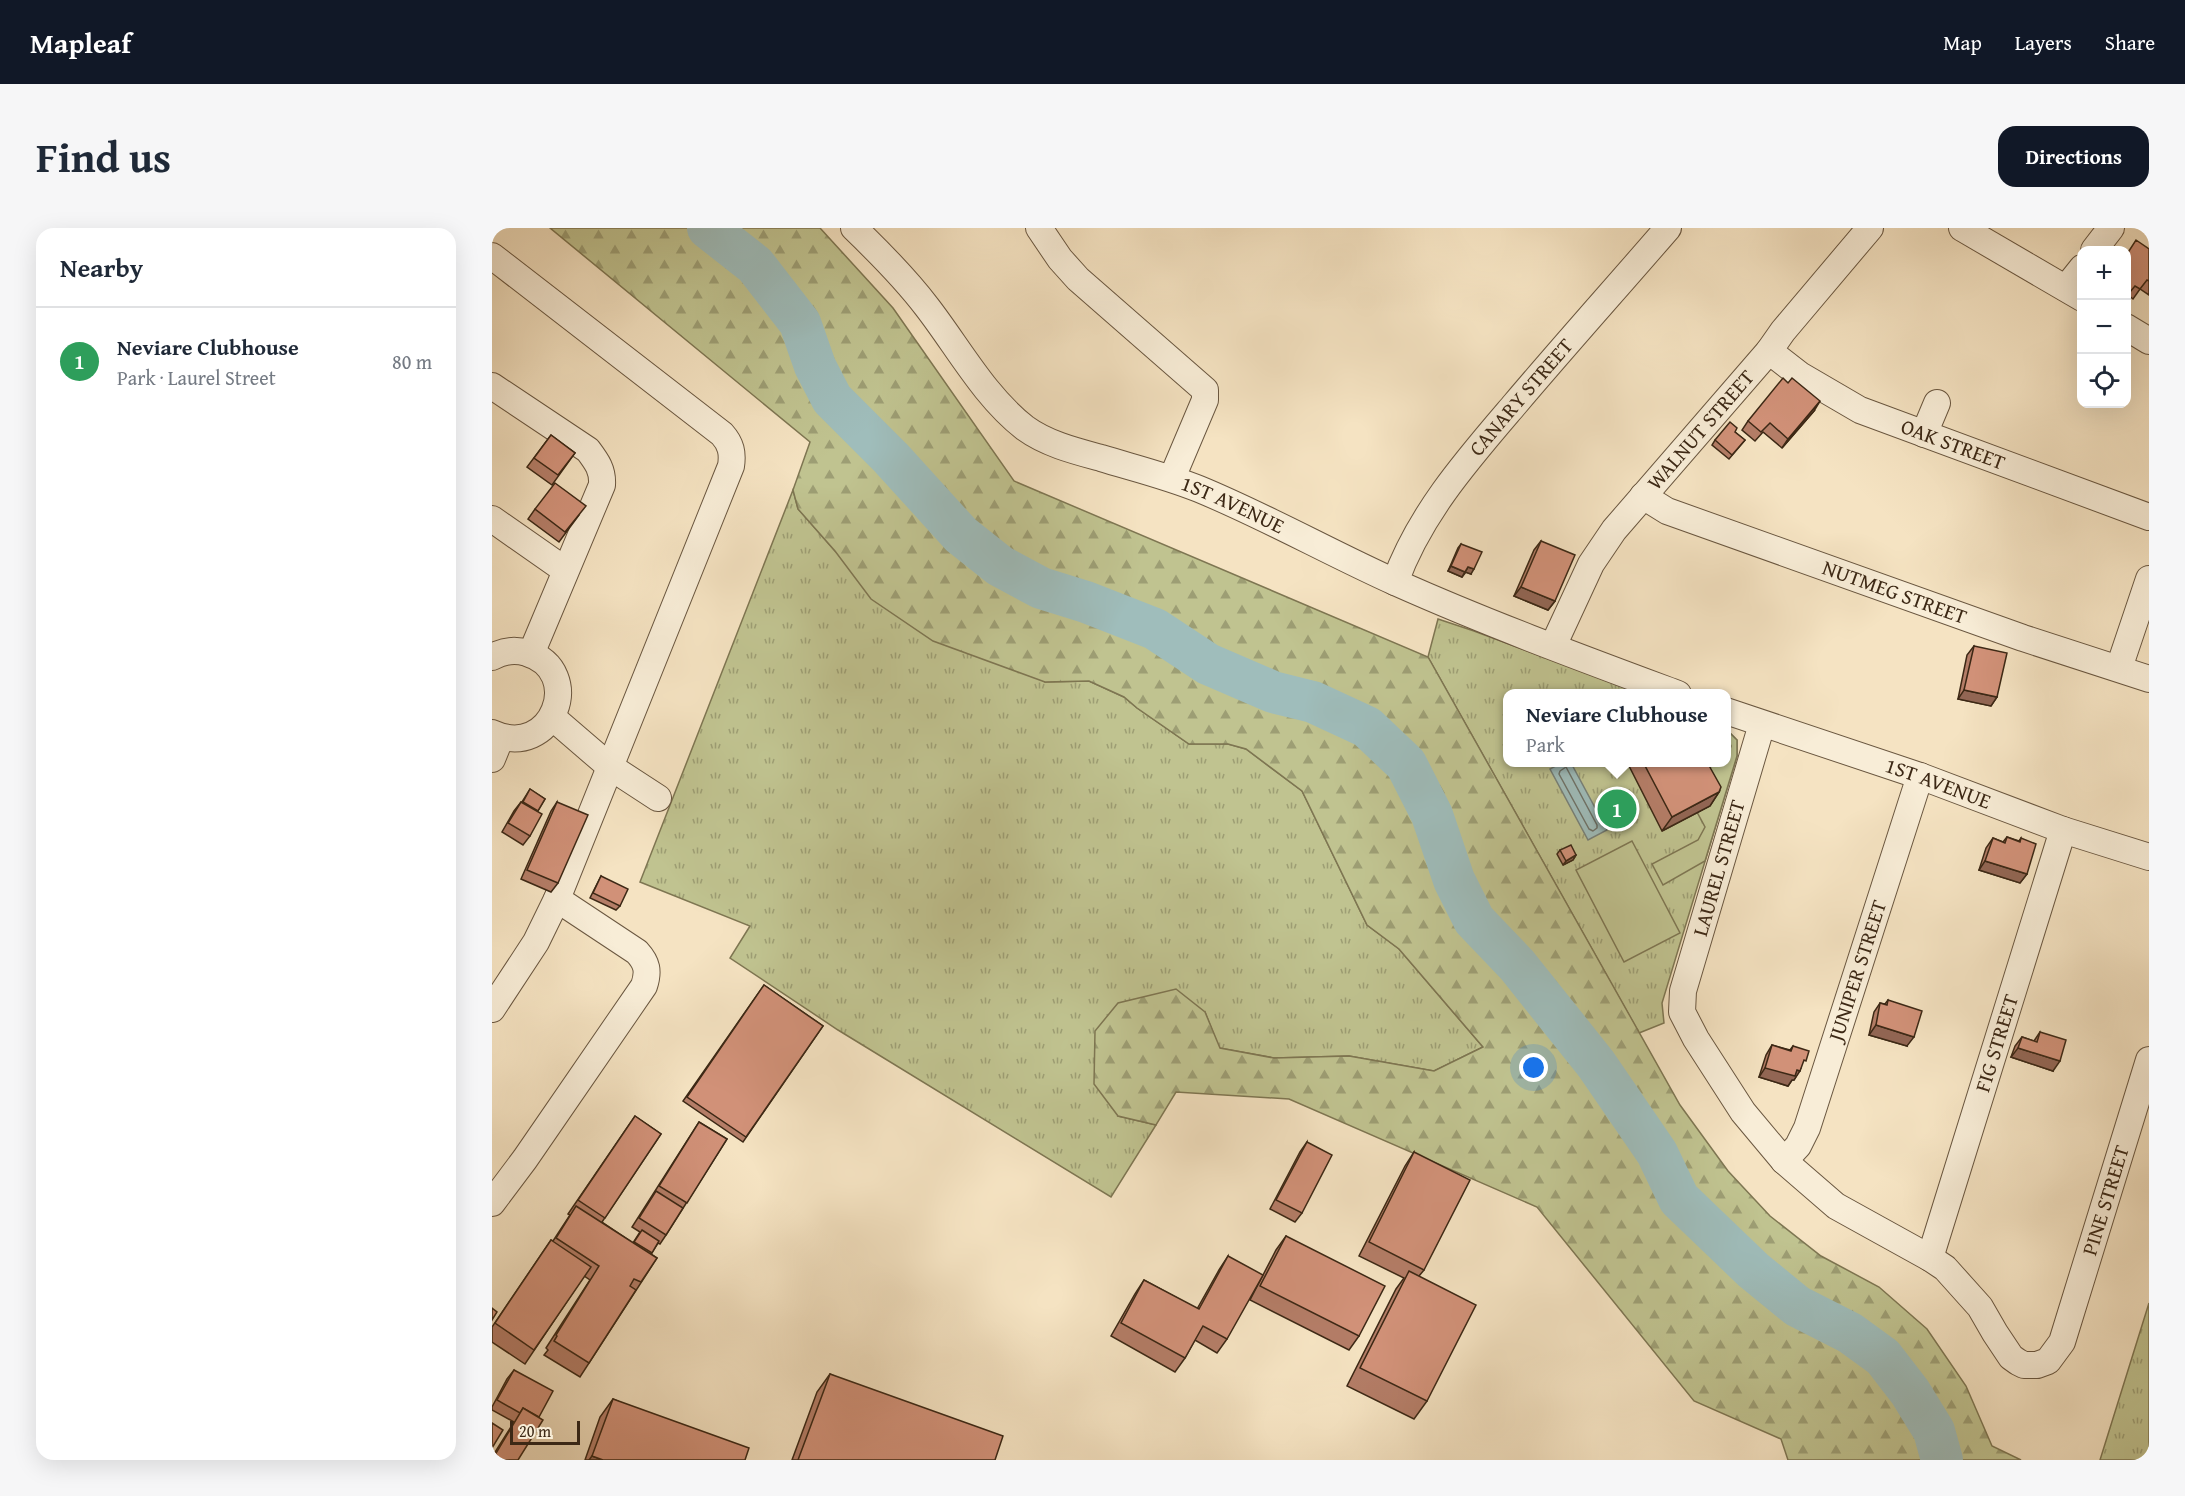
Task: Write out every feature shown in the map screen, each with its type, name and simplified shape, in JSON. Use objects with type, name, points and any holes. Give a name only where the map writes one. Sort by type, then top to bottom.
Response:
[{"type":"street","name":"1ST AVENUE","points":[[854,228],[910,286],[1005,410],[1026,429],[1069,449],[1172,478],[1222,498],[1395,582],[1457,609],[1668,689]]},
{"type":"street","points":[[1039,228],[1077,279],[1204,390],[1205,400],[1172,478]]},
{"type":"street","name":"CANARY STREET","points":[[1395,582],[1402,562],[1431,510],[1463,465],[1668,228]]},
{"type":"street","name":"WALNUT STREET","points":[[1553,645],[1591,564],[1614,530],[1769,351],[1783,331],[1870,228]]},
{"type":"street","points":[[1962,228],[2074,293]]},
{"type":"street","points":[[2097,246],[2111,228]]},
{"type":"street","points":[[492,256],[722,435],[728,441],[731,449],[731,466],[557,899],[536,942],[492,1009]]},
{"type":"street","points":[[2131,330],[2149,341]]},
{"type":"street","name":"OAK STREET","points":[[1769,351],[1800,375],[1868,413],[2149,517]]},
{"type":"street","points":[[492,386],[588,450],[599,464],[602,476],[602,485],[531,654]]},
{"type":"street","points":[[1924,434],[1937,403]]},
{"type":"street","name":"NUTMEG STREET","points":[[1643,496],[1667,511],[2024,638],[2149,679]]},
{"type":"street","points":[[492,519],[565,570]]},
{"type":"street","points":[[2119,668],[2149,579]]},
{"type":"street","points":[[492,657],[509,651],[531,654],[542,660],[550,669],[556,681],[558,693],[557,706],[544,727],[535,734],[495,743]]},
{"type":"street","name":"1ST AVENUE","points":[[1731,713],[1920,776],[2063,830],[2149,858]]},
{"type":"street","points":[[552,717],[609,766],[658,798]]},
{"type":"street","name":"LAUREL STREET","points":[[1762,724],[1683,991],[1682,1012],[1696,1039],[1743,1112],[1784,1161]]},
{"type":"street","name":"JUNIPER STREET","points":[[1784,1161],[1798,1146],[1815,1106],[1920,776]]},
{"type":"street","name":"FIG STREET","points":[[1930,1258],[2063,830]]},
{"type":"street","points":[[492,1203],[578,1082],[644,986],[647,978],[646,963],[637,952],[557,899]]},
{"type":"street","name":"PINE STREET","points":[[1930,1258],[1945,1268],[1968,1292],[2011,1357],[2024,1365],[2037,1365],[2048,1361],[2061,1342],[2149,1060]]},
{"type":"street","points":[[1784,1161],[1836,1206],[1930,1258]]},
{"type":"green space","points":[[550,228],[820,228],[893,308],[1014,481],[1428,657],[1680,1105],[1728,1171],[1770,1216],[1821,1256],[1879,1287],[1927,1329],[1966,1386],[1992,1446],[2021,1460],[1788,1460],[1781,1439],[1694,1401],[1537,1207],[1289,1099],[1176,1092],[1156,1125],[1118,1116],[1094,1084],[1095,1031],[1118,1003],[1176,989],[1205,1012],[1220,1048],[1274,1058],[1349,1056],[1434,1071],[1483,1047],[1399,949],[1367,925],[1302,791],[1246,749],[1228,744],[1189,744],[1124,697],[1089,681],[1045,682],[933,641],[871,599],[835,551],[798,509],[793,490],[810,442]]},
{"type":"green space","points":[[793,490],[798,509],[835,551],[1045,682],[1089,681],[1124,697],[1189,744],[1228,744],[1246,749],[1302,791],[1367,925],[1399,949],[1483,1047],[1434,1071],[1349,1056],[1274,1058],[1219,1048],[1205,1012],[1118,1116],[1156,1125],[1111,1197],[838,1030],[730,958],[750,926],[640,882]]},
{"type":"green space","points":[[1438,619],[1628,689],[1503,689],[1503,767],[1731,767],[1731,734],[1737,740],[1737,756],[1662,1003],[1664,1023],[1639,1033],[1428,657]]},
{"type":"green space","points":[[1731,734],[1737,740],[1737,756],[1705,861],[1663,885],[1652,864],[1698,840],[1705,827],[1697,812],[1697,776],[1710,767],[1731,767]]},
{"type":"green space","points":[[1632,841],[1680,933],[1624,962],[1576,870]]},
{"type":"green space","points":[[2149,1303],[2149,1460],[2100,1460]]},
{"type":"water","points":[[1573,767],[1607,830],[1588,840],[1550,769]]},
{"type":"building","points":[[2136,240],[2149,249],[2149,281],[2147,280],[2140,289],[2135,286],[2131,291],[2131,248]]},
{"type":"building","points":[[1783,378],[1788,383],[1792,378],[1820,401],[1788,439],[1770,423],[1761,432],[1748,421]]},
{"type":"building","points":[[1730,422],[1737,428],[1735,432],[1745,440],[1732,455],[1715,440]]},
{"type":"building","points":[[551,435],[575,453],[558,475],[534,458]]},
{"type":"building","points":[[555,483],[586,506],[565,532],[535,509]]},
{"type":"building","points":[[1541,541],[1575,555],[1555,601],[1521,587]]},
{"type":"building","points":[[1461,544],[1482,552],[1474,569],[1468,567],[1465,572],[1451,566]]},
{"type":"building","points":[[1974,646],[2007,653],[1997,697],[1964,690]]},
{"type":"building","points":[[1646,767],[1710,767],[1721,787],[1719,792],[1672,817]]},
{"type":"building","points":[[530,789],[545,799],[538,811],[523,802]]},
{"type":"building","points":[[521,802],[542,814],[530,836],[508,823]]},
{"type":"building","points":[[557,802],[588,815],[558,883],[527,870]]},
{"type":"building","points":[[2007,837],[2020,842],[2021,838],[2036,844],[2027,874],[1985,861],[1993,838],[2005,843]]},
{"type":"building","points":[[1571,845],[1576,855],[1566,861],[1560,850]]},
{"type":"building","points":[[601,876],[628,889],[620,906],[593,893]]},
{"type":"building","points":[[764,985],[823,1026],[746,1137],[687,1097]]},
{"type":"building","points":[[1888,1000],[1922,1011],[1914,1037],[1876,1025],[1880,1003],[1887,1005]]},
{"type":"building","points":[[2040,1032],[2066,1040],[2060,1061],[2018,1048],[2022,1037],[2037,1042]]},
{"type":"building","points":[[1772,1045],[1791,1051],[1793,1046],[1809,1051],[1806,1061],[1804,1060],[1800,1071],[1797,1070],[1795,1076],[1765,1068]]},
{"type":"building","points":[[635,1116],[661,1134],[605,1218],[578,1200]]},
{"type":"building","points":[[699,1122],[727,1139],[687,1203],[659,1186]]},
{"type":"building","points":[[1307,1142],[1332,1155],[1302,1213],[1276,1200]]},
{"type":"building","points":[[1414,1152],[1470,1180],[1424,1270],[1369,1242]]},
{"type":"building","points":[[656,1191],[683,1208],[666,1235],[639,1218]]},
{"type":"building","points":[[576,1206],[657,1258],[641,1282],[634,1279],[630,1286],[636,1290],[589,1363],[554,1341],[599,1266],[556,1238]]},
{"type":"building","points":[[642,1230],[659,1241],[652,1253],[634,1242]]},
{"type":"building","points":[[1286,1236],[1385,1286],[1359,1336],[1260,1286]]},
{"type":"building","points":[[551,1240],[591,1267],[534,1350],[495,1323]]},
{"type":"building","points":[[1228,1256],[1263,1275],[1227,1339],[1203,1326],[1185,1358],[1121,1323],[1144,1280],[1199,1309]]},
{"type":"building","points":[[1409,1271],[1476,1305],[1427,1401],[1360,1368]]},
{"type":"building","points":[[492,1308],[497,1312],[492,1320]]},
{"type":"building","points":[[514,1370],[553,1391],[539,1417],[523,1408],[520,1413],[497,1400]]},
{"type":"building","points":[[830,1374],[1003,1436],[995,1460],[798,1460]]},
{"type":"building","points":[[613,1399],[749,1448],[745,1460],[603,1460],[592,1456]]},
{"type":"building","points":[[523,1408],[543,1420],[518,1460],[492,1460]]},
{"type":"building","points":[[492,1423],[503,1430],[492,1448]]},
{"type":"waterway","points":[[708,228],[755,265],[800,323],[815,366],[832,399],[891,458],[961,535],[1000,566],[1041,588],[1086,602],[1155,629],[1208,664],[1273,692],[1313,702],[1367,727],[1406,764],[1432,815],[1454,880],[1474,920],[1517,965],[1596,1064],[1657,1153],[1679,1199],[1753,1270],[1797,1306],[1850,1333],[1883,1357],[1910,1392],[1934,1431],[1942,1460]]},
{"type":"place","name":"Neviare Clubhouse","points":[[1617,809]]}]
